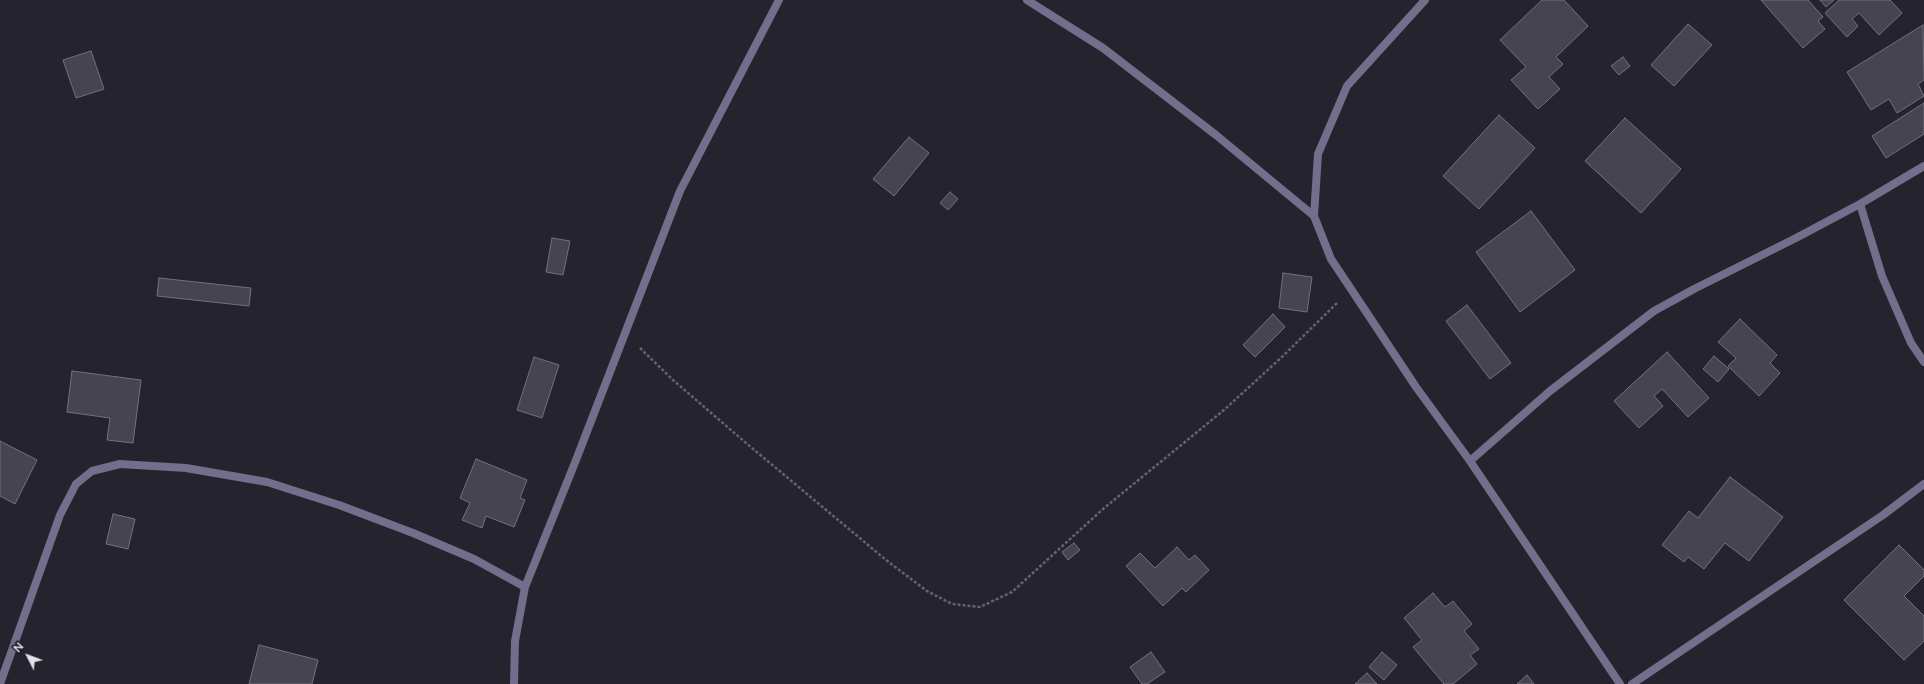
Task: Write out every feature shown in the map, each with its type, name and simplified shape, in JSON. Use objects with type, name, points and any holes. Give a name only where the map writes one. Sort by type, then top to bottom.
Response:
[{"type":"street","points":[[514,684],[515,641],[525,587],[680,191],[779,0]]},
{"type":"street","points":[[1027,0],[1103,48],[1216,135],[1314,216]]},
{"type":"street","points":[[1425,0],[1347,86],[1318,154],[1314,216],[1332,259],[1416,387],[1470,461],[1620,684]]},
{"type":"street","points":[[1470,461],[1550,391],[1654,311],[1860,204],[1924,166]]},
{"type":"street","points":[[1860,204],[1882,276],[1911,343],[1924,362]]},
{"type":"street","points":[[0,684],[60,515],[76,484],[92,471],[120,464],[186,468],[267,482],[339,505],[413,533],[474,559],[525,587]]},
{"type":"street","points":[[1632,684],[1883,516],[1924,484]]},
{"type":"path","points":[[624,333],[673,380],[886,560],[927,591],[952,604],[980,607],[1012,592],[1103,509],[1229,405],[1284,355],[1351,288]]},
{"type":"building","points":[[1542,0],[1564,0],[1588,26],[1556,57],[1563,64],[1549,77],[1560,89],[1538,109],[1511,80],[1526,67],[1500,40]]},
{"type":"building","points":[[1761,0],[1808,0],[1823,17],[1818,21],[1825,29],[1803,48]]},
{"type":"building","points":[[1820,0],[1834,0],[1826,7]]},
{"type":"building","points":[[1839,0],[1890,0],[1902,13],[1879,35],[1859,13],[1852,19],[1858,26],[1847,37],[1825,13]]},
{"type":"building","points":[[1688,24],[1712,45],[1674,86],[1651,65]]},
{"type":"building","points":[[1923,25],[1924,80],[1918,84],[1924,96],[1897,113],[1889,99],[1871,110],[1847,72]]},
{"type":"building","points":[[91,51],[104,89],[76,98],[63,60]]},
{"type":"building","points":[[1623,57],[1630,66],[1619,75],[1611,66]]},
{"type":"building","points":[[1924,103],[1924,134],[1886,158],[1872,136]]},
{"type":"building","points":[[1499,115],[1535,148],[1479,209],[1443,176]]},
{"type":"building","points":[[1625,118],[1681,169],[1641,213],[1585,161]]},
{"type":"building","points":[[909,137],[929,153],[894,196],[873,179]]},
{"type":"building","points":[[950,192],[958,199],[948,210],[940,203]]},
{"type":"building","points":[[1531,211],[1575,270],[1520,312],[1476,252]]},
{"type":"building","points":[[552,238],[570,241],[563,275],[546,272]]},
{"type":"building","points":[[1283,273],[1312,277],[1307,312],[1279,308]]},
{"type":"building","points":[[159,278],[251,288],[249,306],[157,296]]},
{"type":"building","points":[[1467,305],[1511,363],[1490,379],[1446,321]]},
{"type":"building","points":[[1273,314],[1285,327],[1255,357],[1243,345]]},
{"type":"building","points":[[1740,319],[1777,355],[1770,363],[1780,373],[1759,396],[1728,366],[1736,358],[1718,342]]},
{"type":"building","points":[[1667,352],[1709,398],[1688,417],[1662,389],[1654,396],[1663,406],[1639,428],[1614,401]]},
{"type":"building","points":[[1714,356],[1729,369],[1718,382],[1703,369]]},
{"type":"building","points":[[534,357],[559,365],[542,418],[517,410]]},
{"type":"building","points":[[72,371],[141,380],[133,443],[107,440],[110,418],[67,412]]},
{"type":"building","points":[[0,441],[37,460],[15,504],[0,496]]},
{"type":"building","points":[[476,459],[527,480],[520,498],[525,500],[514,527],[486,516],[482,528],[462,520],[470,503],[460,498]]},
{"type":"building","points":[[1730,477],[1783,517],[1749,561],[1725,543],[1704,569],[1688,557],[1684,562],[1662,545],[1689,511],[1698,518]]},
{"type":"building","points":[[113,514],[135,519],[128,549],[106,544]]},
{"type":"building","points":[[1074,543],[1080,550],[1068,560],[1062,552]]},
{"type":"building","points":[[1899,545],[1924,570],[1924,576],[1904,596],[1924,616],[1924,641],[1904,660],[1844,600]]},
{"type":"building","points":[[1177,547],[1189,560],[1195,555],[1209,570],[1186,592],[1182,588],[1163,606],[1126,566],[1140,553],[1155,568]]},
{"type":"building","points":[[1433,593],[1445,607],[1453,601],[1472,624],[1464,631],[1479,649],[1470,655],[1477,664],[1453,684],[1444,684],[1413,647],[1422,640],[1404,618]]},
{"type":"building","points":[[259,645],[318,660],[312,684],[249,684]]},
{"type":"building","points":[[1151,652],[1165,672],[1147,684],[1142,684],[1130,667]]},
{"type":"building","points":[[1382,652],[1397,665],[1384,680],[1369,667]]},
{"type":"building","points":[[1367,673],[1377,684],[1355,684]]},
{"type":"building","points":[[1527,675],[1534,684],[1517,684]]}]
